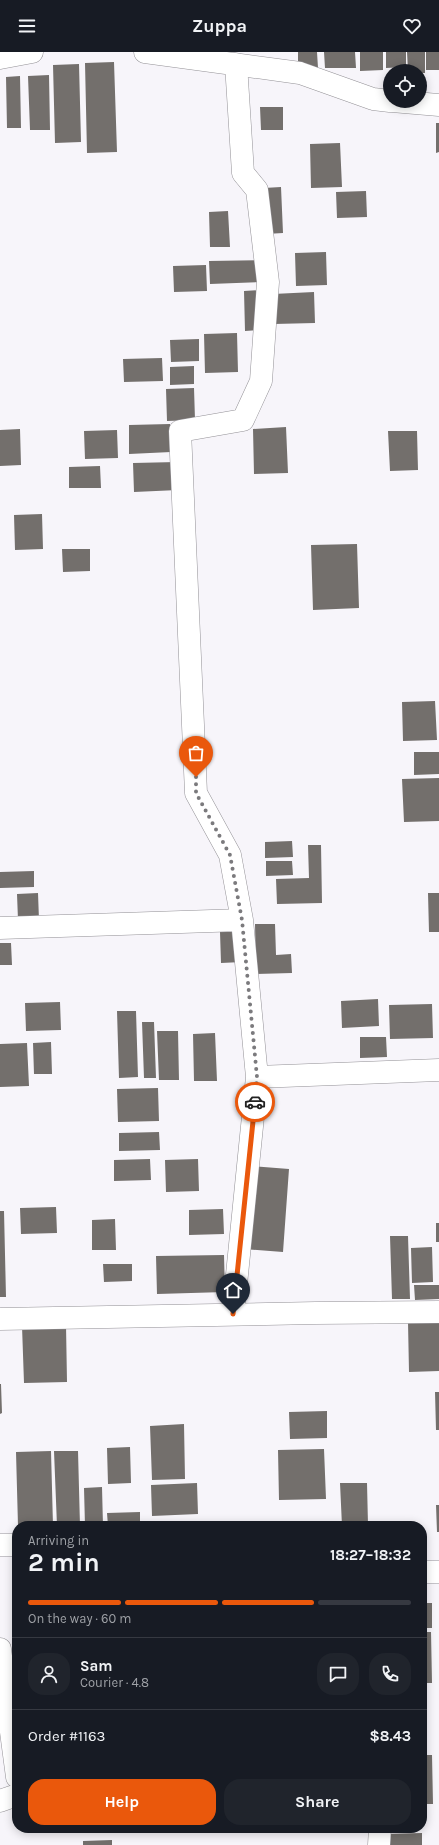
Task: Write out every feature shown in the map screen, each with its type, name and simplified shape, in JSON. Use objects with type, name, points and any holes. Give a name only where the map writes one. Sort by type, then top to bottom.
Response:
[{"type":"street","points":[[0,58],[32,52]]},
{"type":"street","points":[[145,52],[300,73],[373,99],[383,100]]},
{"type":"street","points":[[233,1314],[257,1077],[242,920],[230,855],[196,793],[180,431],[243,420],[261,382],[268,282],[258,190],[243,173],[236,64]]},
{"type":"street","points":[[427,104],[439,105]]},
{"type":"street","points":[[0,928],[242,920]]},
{"type":"street","points":[[257,1077],[439,1070]]},
{"type":"street","points":[[0,1320],[233,1314],[439,1312]]},
{"type":"street","points":[[0,1545],[12,1545]]},
{"type":"street","points":[[427,1572],[439,1572]]},
{"type":"street","points":[[0,1649],[12,1739]]},
{"type":"street","points":[[0,1801],[12,1797]]},
{"type":"street","points":[[379,1845],[380,1833]]},
{"type":"building","points":[[298,52],[317,52],[318,68],[298,69]]},
{"type":"building","points":[[324,52],[355,52],[356,68],[325,68]]},
{"type":"building","points":[[360,52],[383,52],[383,70],[360,71]]},
{"type":"building","points":[[386,52],[406,52],[406,64],[386,64]]},
{"type":"building","points":[[407,52],[425,52],[425,64],[408,64]]},
{"type":"building","points":[[426,52],[439,52],[439,70],[427,70]]},
{"type":"building","points":[[114,62],[117,152],[87,153],[85,63]]},
{"type":"building","points":[[79,64],[81,142],[55,143],[53,65]]},
{"type":"building","points":[[49,75],[50,130],[30,130],[28,76]]},
{"type":"building","points":[[20,76],[21,128],[7,128],[6,77]]},
{"type":"building","points":[[260,107],[283,107],[283,130],[261,130]]},
{"type":"building","points":[[436,123],[439,123],[439,152],[436,153]]},
{"type":"building","points":[[340,143],[342,187],[311,188],[310,144]]},
{"type":"building","points":[[281,187],[283,233],[266,234],[264,188]]},
{"type":"building","points":[[366,191],[367,217],[337,218],[336,192]]},
{"type":"building","points":[[228,211],[230,247],[210,247],[209,212]]},
{"type":"building","points":[[326,252],[327,285],[296,286],[295,253]]},
{"type":"building","points":[[263,260],[263,282],[210,284],[209,261]]},
{"type":"building","points":[[206,265],[207,291],[174,292],[173,266]]},
{"type":"building","points":[[261,290],[262,330],[245,331],[244,291]]},
{"type":"building","points":[[314,292],[315,323],[274,324],[273,294]]},
{"type":"building","points":[[237,333],[238,372],[205,373],[204,334]]},
{"type":"building","points":[[199,339],[199,361],[171,362],[170,340]]},
{"type":"building","points":[[162,358],[163,381],[124,382],[123,359]]},
{"type":"building","points":[[194,366],[194,384],[170,385],[170,367]]},
{"type":"building","points":[[194,388],[195,420],[167,421],[166,389]]},
{"type":"building","points":[[170,424],[171,452],[129,454],[129,425]]},
{"type":"building","points":[[286,427],[288,473],[254,474],[253,429]]},
{"type":"building","points":[[20,429],[21,465],[0,466],[0,430]]},
{"type":"building","points":[[117,430],[118,458],[85,459],[84,431]]},
{"type":"building","points":[[388,431],[417,431],[418,470],[390,471]]},
{"type":"building","points":[[177,462],[178,490],[134,492],[133,463]]},
{"type":"building","points":[[100,466],[101,488],[69,488],[69,467]]},
{"type":"building","points":[[42,514],[43,549],[15,550],[14,515]]},
{"type":"building","points":[[357,544],[359,608],[313,610],[311,545]]},
{"type":"building","points":[[62,549],[90,549],[90,571],[63,572]]},
{"type":"building","points":[[435,701],[437,740],[403,741],[402,702]]},
{"type":"building","points":[[414,752],[439,752],[439,774],[414,775]]},
{"type":"building","points":[[439,778],[439,821],[404,822],[402,779]]},
{"type":"building","points":[[292,841],[293,857],[265,858],[265,842]]},
{"type":"building","points":[[308,845],[321,845],[322,903],[277,904],[276,879],[309,878]]},
{"type":"building","points":[[266,861],[292,861],[293,875],[266,876]]},
{"type":"building","points":[[34,871],[34,887],[0,888],[0,872]]},
{"type":"building","points":[[38,893],[39,920],[18,920],[17,894]]},
{"type":"building","points":[[428,893],[439,893],[439,932],[429,932]]},
{"type":"building","points":[[255,924],[275,924],[276,955],[291,954],[292,973],[256,974]]},
{"type":"building","points":[[241,931],[242,962],[221,963],[220,932]]},
{"type":"building","points":[[0,943],[11,943],[12,965],[0,965]]},
{"type":"building","points":[[378,999],[379,1026],[342,1028],[341,1001]]},
{"type":"building","points":[[60,1002],[61,1030],[26,1031],[25,1003]]},
{"type":"building","points":[[432,1004],[433,1038],[390,1039],[389,1005]]},
{"type":"building","points":[[117,1011],[136,1011],[138,1077],[119,1078]]},
{"type":"building","points":[[142,1022],[154,1022],[156,1078],[144,1078]]},
{"type":"building","points":[[157,1031],[178,1031],[179,1080],[159,1080]]},
{"type":"building","points":[[215,1033],[217,1081],[194,1081],[193,1034]]},
{"type":"building","points":[[360,1037],[386,1037],[387,1057],[360,1058]]},
{"type":"building","points":[[51,1042],[52,1074],[34,1074],[33,1043]]},
{"type":"building","points":[[27,1043],[29,1086],[0,1087],[0,1044]]},
{"type":"building","points":[[158,1088],[159,1121],[118,1122],[117,1089]]},
{"type":"building","points":[[159,1132],[160,1150],[119,1151],[119,1133]]},
{"type":"building","points":[[150,1159],[151,1180],[114,1181],[114,1160]]},
{"type":"building","points":[[198,1159],[199,1191],[166,1192],[165,1160]]},
{"type":"building","points":[[251,1166],[289,1169],[283,1252],[244,1249]]},
{"type":"building","points":[[56,1207],[57,1233],[21,1234],[20,1208]]},
{"type":"building","points":[[223,1209],[224,1234],[189,1235],[189,1210]]},
{"type":"building","points":[[0,1211],[4,1211],[6,1297],[0,1297]]},
{"type":"building","points":[[115,1219],[116,1250],[92,1250],[92,1220]]},
{"type":"building","points":[[436,1223],[439,1223],[439,1242],[436,1242]]},
{"type":"building","points":[[390,1236],[408,1236],[410,1299],[392,1299]]},
{"type":"building","points":[[432,1247],[433,1282],[412,1283],[411,1248]]},
{"type":"building","points":[[224,1255],[225,1292],[157,1294],[156,1256]]},
{"type":"building","points":[[103,1264],[132,1264],[132,1281],[104,1282]]},
{"type":"building","points":[[414,1285],[439,1285],[439,1299],[415,1300]]},
{"type":"building","points":[[439,1321],[439,1371],[409,1372],[408,1322]]},
{"type":"building","points":[[66,1325],[67,1382],[24,1383],[22,1326]]},
{"type":"building","points":[[0,1384],[2,1413],[0,1414]]},
{"type":"building","points":[[435,1392],[439,1392],[439,1430],[436,1430]]},
{"type":"building","points":[[327,1411],[327,1438],[290,1439],[289,1412]]},
{"type":"building","points":[[184,1424],[185,1479],[152,1480],[150,1426]]},
{"type":"building","points":[[130,1447],[131,1483],[108,1484],[107,1448]]},
{"type":"building","points":[[324,1449],[326,1499],[279,1500],[278,1450]]},
{"type":"building","points":[[51,1451],[53,1521],[18,1521],[16,1452]]},
{"type":"building","points":[[54,1451],[78,1451],[80,1521],[57,1521]]},
{"type":"building","points":[[197,1483],[198,1514],[152,1516],[151,1485]]},
{"type":"building","points":[[340,1483],[367,1483],[368,1521],[342,1521]]},
{"type":"building","points":[[102,1487],[103,1521],[85,1521],[84,1488]]},
{"type":"building","points":[[436,1505],[439,1505],[439,1532],[437,1532]]},
{"type":"building","points":[[140,1512],[140,1521],[108,1521],[107,1513]]},
{"type":"building","points":[[427,1603],[432,1603],[432,1628],[427,1628]]},
{"type":"building","points":[[427,1632],[431,1632],[432,1683],[427,1683]]},
{"type":"building","points":[[427,1755],[432,1755],[433,1804],[427,1804]]},
{"type":"building","points":[[422,1833],[422,1845],[384,1845],[383,1834]]},
{"type":"building","points":[[112,1840],[112,1845],[83,1845],[83,1841]]},
{"type":"way so far","points":[[196,777],[196,793],[230,855],[233,868],[242,920],[257,1077],[255,1102]]},
{"type":"route","points":[[233,1314],[255,1102]]}]
